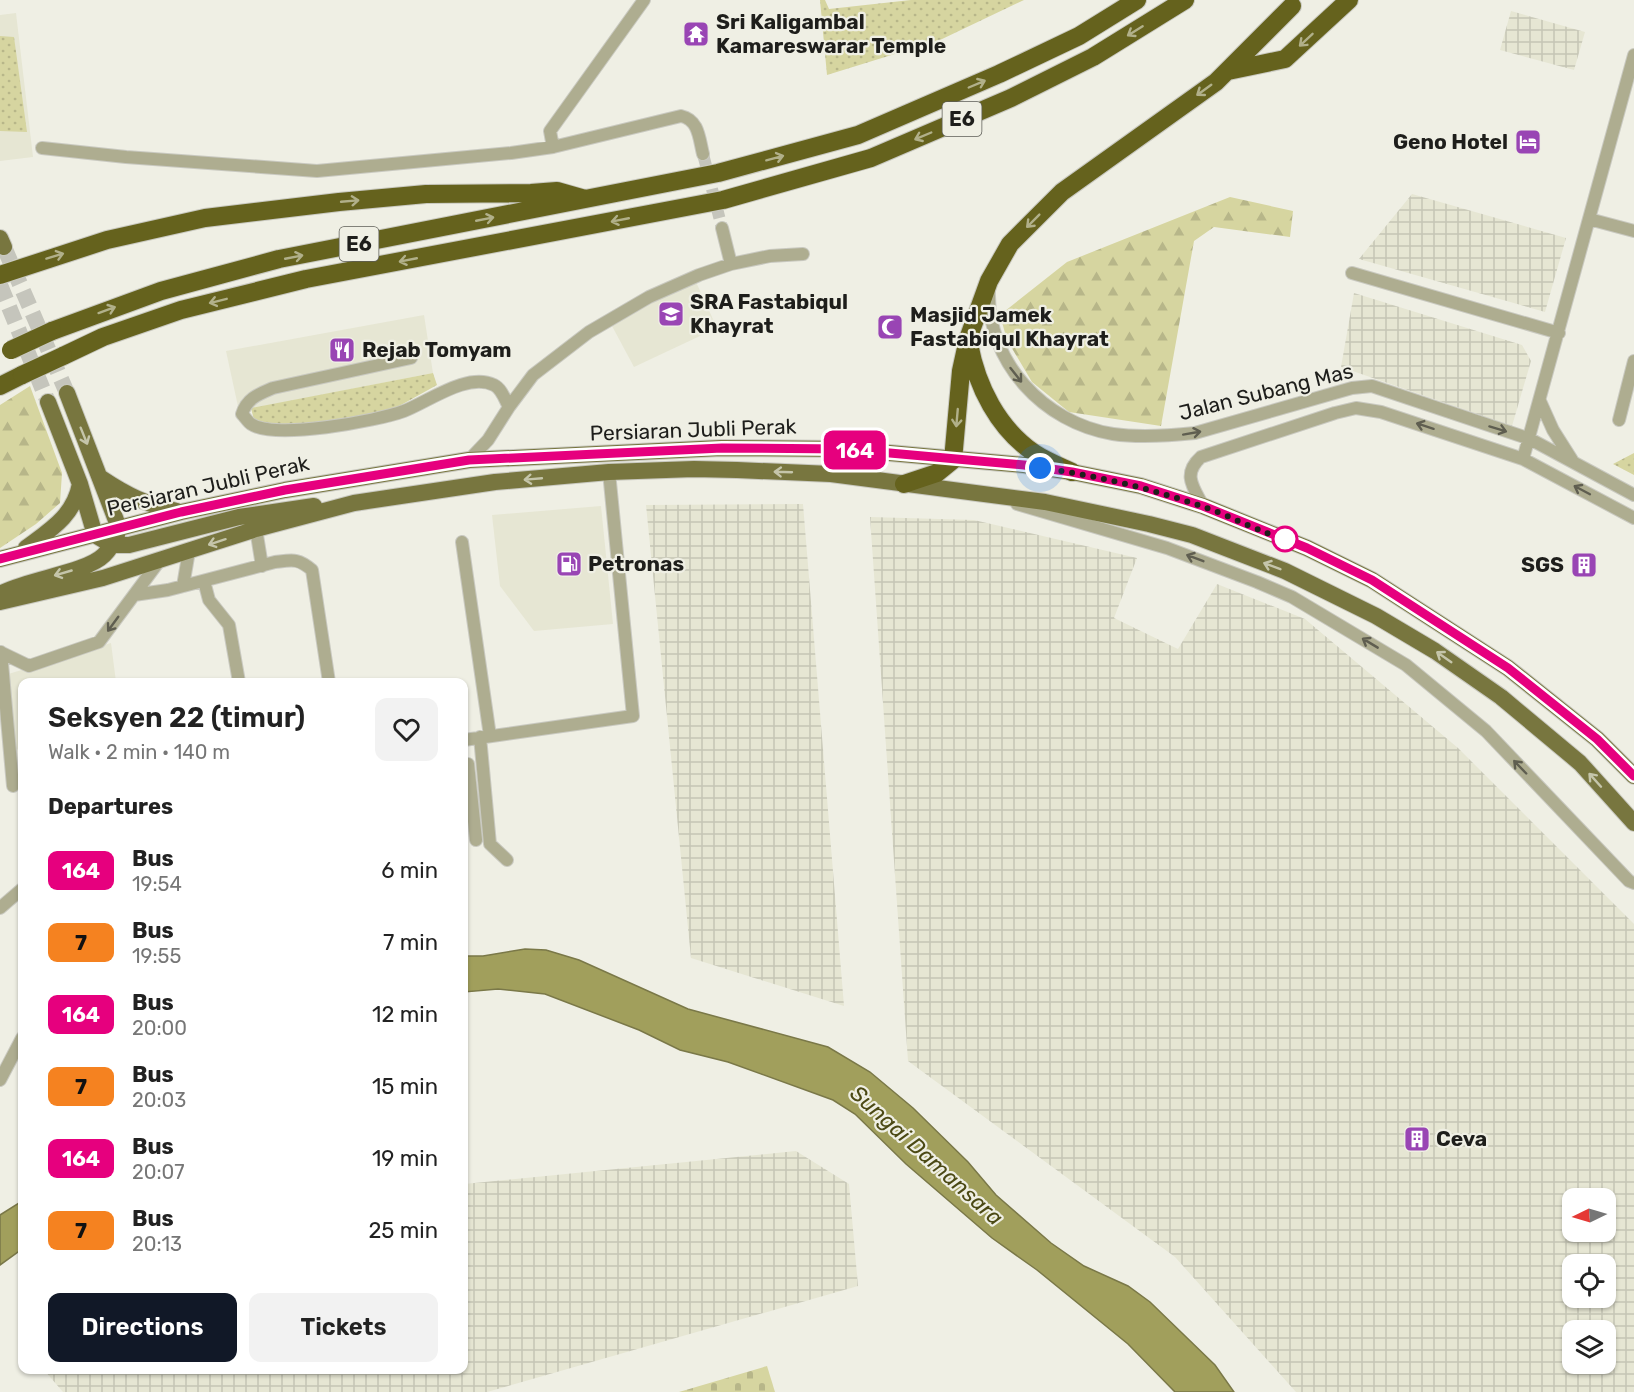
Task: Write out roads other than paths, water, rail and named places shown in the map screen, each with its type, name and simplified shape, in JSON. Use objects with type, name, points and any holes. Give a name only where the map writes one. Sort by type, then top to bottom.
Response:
[{"type":"highway","name":"E6","points":[[6,352],[52,331],[160,291],[279,259],[718,173],[858,135],[999,74],[1059,45],[1137,0]]},
{"type":"highway","name":"E6","points":[[0,386],[103,337],[181,310],[306,279],[723,200],[871,158],[1011,98],[1094,57],[1185,0]]},
{"type":"highway","points":[[1228,71],[1285,59],[1348,0]]},
{"type":"highway","points":[[904,484],[937,473],[953,460],[962,371],[968,339],[989,281],[1010,244],[1062,192],[1228,71],[1292,6]]},
{"type":"highway","points":[[0,275],[107,240],[205,218],[426,194],[557,191],[587,200]]},
{"type":"highway","points":[[968,339],[988,401],[1001,423],[1034,453],[1072,472]]},
{"type":"main road","points":[[0,594],[14,587],[88,565],[104,556],[112,545],[119,528],[67,393]]},
{"type":"main road","points":[[48,402],[80,484],[95,535],[112,545],[129,545],[239,517],[310,506],[354,503]]},
{"type":"main road","name":"Persiaran Jubli Perak","points":[[0,559],[181,512],[285,490],[469,460],[722,448],[845,449],[1024,465],[1141,486],[1203,506],[1307,548],[1372,580],[1508,668],[1597,739],[1634,776]]},
{"type":"main road","name":"Persiaran Jubli Perak","points":[[0,602],[103,578],[256,529],[354,503],[495,482],[609,472],[737,470],[831,474],[1045,502],[1192,535],[1285,571],[1376,616],[1435,651],[1501,697],[1580,763],[1634,823]]},
{"type":"main road","points":[[101,478],[123,493],[146,504],[181,512]]},
{"type":"main road","points":[[18,553],[54,528],[69,511],[77,497],[80,484]]},
{"type":"street","points":[[553,147],[550,131],[644,0]]},
{"type":"street","points":[[1523,459],[1590,219],[1630,88],[1634,55]]},
{"type":"street","points":[[42,148],[126,158],[317,171],[553,147],[681,116],[696,124],[703,154]]},
{"type":"street","points":[[1590,219],[1634,231]]},
{"type":"street","points":[[722,228],[731,264]]},
{"type":"street","points":[[469,460],[488,440],[533,375],[589,332],[649,297],[699,275],[731,264],[770,256],[803,254]]},
{"type":"street","points":[[1352,273],[1559,333]]},
{"type":"street","name":"Jalan Subang Mas","points":[[989,281],[990,312],[1004,356],[1016,377],[1044,404],[1064,418],[1110,433],[1168,436],[1195,433],[1352,388],[1372,386],[1530,439],[1634,495]]},
{"type":"street","points":[[411,358],[273,388],[245,404],[242,414],[250,424],[262,428],[297,431],[389,415],[406,410],[462,384],[478,382],[494,385],[503,395],[509,407]]},
{"type":"street","points":[[1619,420],[1634,361]]},
{"type":"street","points":[[1540,401],[1552,430],[1574,462]]},
{"type":"street","name":"Jalan Subang Mas","points":[[1203,506],[1190,475],[1192,465],[1201,457],[1356,408],[1381,411],[1523,459],[1634,518]]},
{"type":"street","points":[[1467,419],[1480,445]]},
{"type":"street","points":[[468,739],[633,716],[609,472]]},
{"type":"street","points":[[981,494],[1167,548],[1292,597],[1406,665],[1479,726],[1629,881],[1634,883]]},
{"type":"street","points":[[256,529],[262,566]]},
{"type":"street","points":[[462,542],[485,737],[484,784],[490,844],[507,860]]},
{"type":"street","points":[[183,586],[189,551]]},
{"type":"street","points":[[0,652],[29,666],[99,642],[160,560]]},
{"type":"street","points":[[134,595],[183,586],[292,560],[302,562],[312,570],[328,678]]},
{"type":"street","points":[[204,581],[208,600],[229,625],[238,678]]},
{"type":"street","points":[[0,652],[13,786]]},
{"type":"street","points":[[468,764],[476,840]]},
{"type":"street","points":[[470,785],[484,784]]},
{"type":"street","points":[[0,908],[18,892]]},
{"type":"street","points":[[0,1080],[18,1046]]},
{"type":"water","name":"Sungai Damansara","points":[[525,949],[546,950],[579,960],[688,1009],[828,1047],[870,1072],[913,1108],[968,1162],[996,1195],[1051,1243],[1084,1266],[1128,1286],[1150,1302],[1215,1365],[1234,1392],[1175,1392],[1128,1344],[1037,1270],[992,1238],[906,1164],[855,1114],[833,1100],[728,1062],[680,1050],[639,1030],[545,994],[498,989],[468,992],[468,956],[483,956]]},
{"type":"water","points":[[18,1204],[18,1252],[0,1265],[0,1215]]},
{"type":"tunnel","points":[[703,154],[722,228]]},
{"type":"tunnel","points":[[4,247],[67,393]]},
{"type":"tunnel","points":[[0,285],[48,402]]},
{"type":"place","name":"Sri Kaligambal Kamareswarar Temple","points":[[696,34]]},
{"type":"place","name":"Geno Hotel","points":[[1528,142]]},
{"type":"place","name":"SRA Fastabiqul Khayrat","points":[[671,314]]},
{"type":"place","name":"Masjid Jamek Fastabiqul Khayrat","points":[[890,327]]},
{"type":"place","name":"Rejab Tomyam","points":[[342,350]]},
{"type":"place","name":"Petronas","points":[[569,564]]},
{"type":"place","name":"SGS","points":[[1584,565]]},
{"type":"place","name":"Ceva","points":[[1417,1139]]}]
